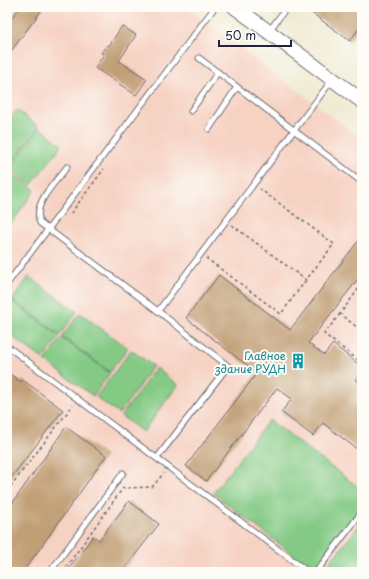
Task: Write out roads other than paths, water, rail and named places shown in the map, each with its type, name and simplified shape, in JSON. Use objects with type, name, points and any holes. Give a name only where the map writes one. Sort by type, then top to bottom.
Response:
[{"type":"main road","points":[[235,7],[362,101]]},
{"type":"lane","points":[[7,11],[10,7]]},
{"type":"lane","points":[[7,284],[215,7]]},
{"type":"lane","points":[[269,31],[287,7]]},
{"type":"lane","points":[[199,58],[362,182]]},
{"type":"lane","points":[[192,111],[218,72]]},
{"type":"lane","points":[[158,311],[333,79]]},
{"type":"lane","points":[[209,129],[237,87]]},
{"type":"lane","points":[[67,166],[38,209],[37,216],[40,224],[158,311],[228,366],[157,458]]},
{"type":"lane","points":[[7,346],[308,572]]},
{"type":"lane","points":[[50,572],[123,473]]},
{"type":"lane","points":[[316,572],[362,512]]},
{"type":"place","name":"Главное здание РУДН","points":[[298,361]]}]
